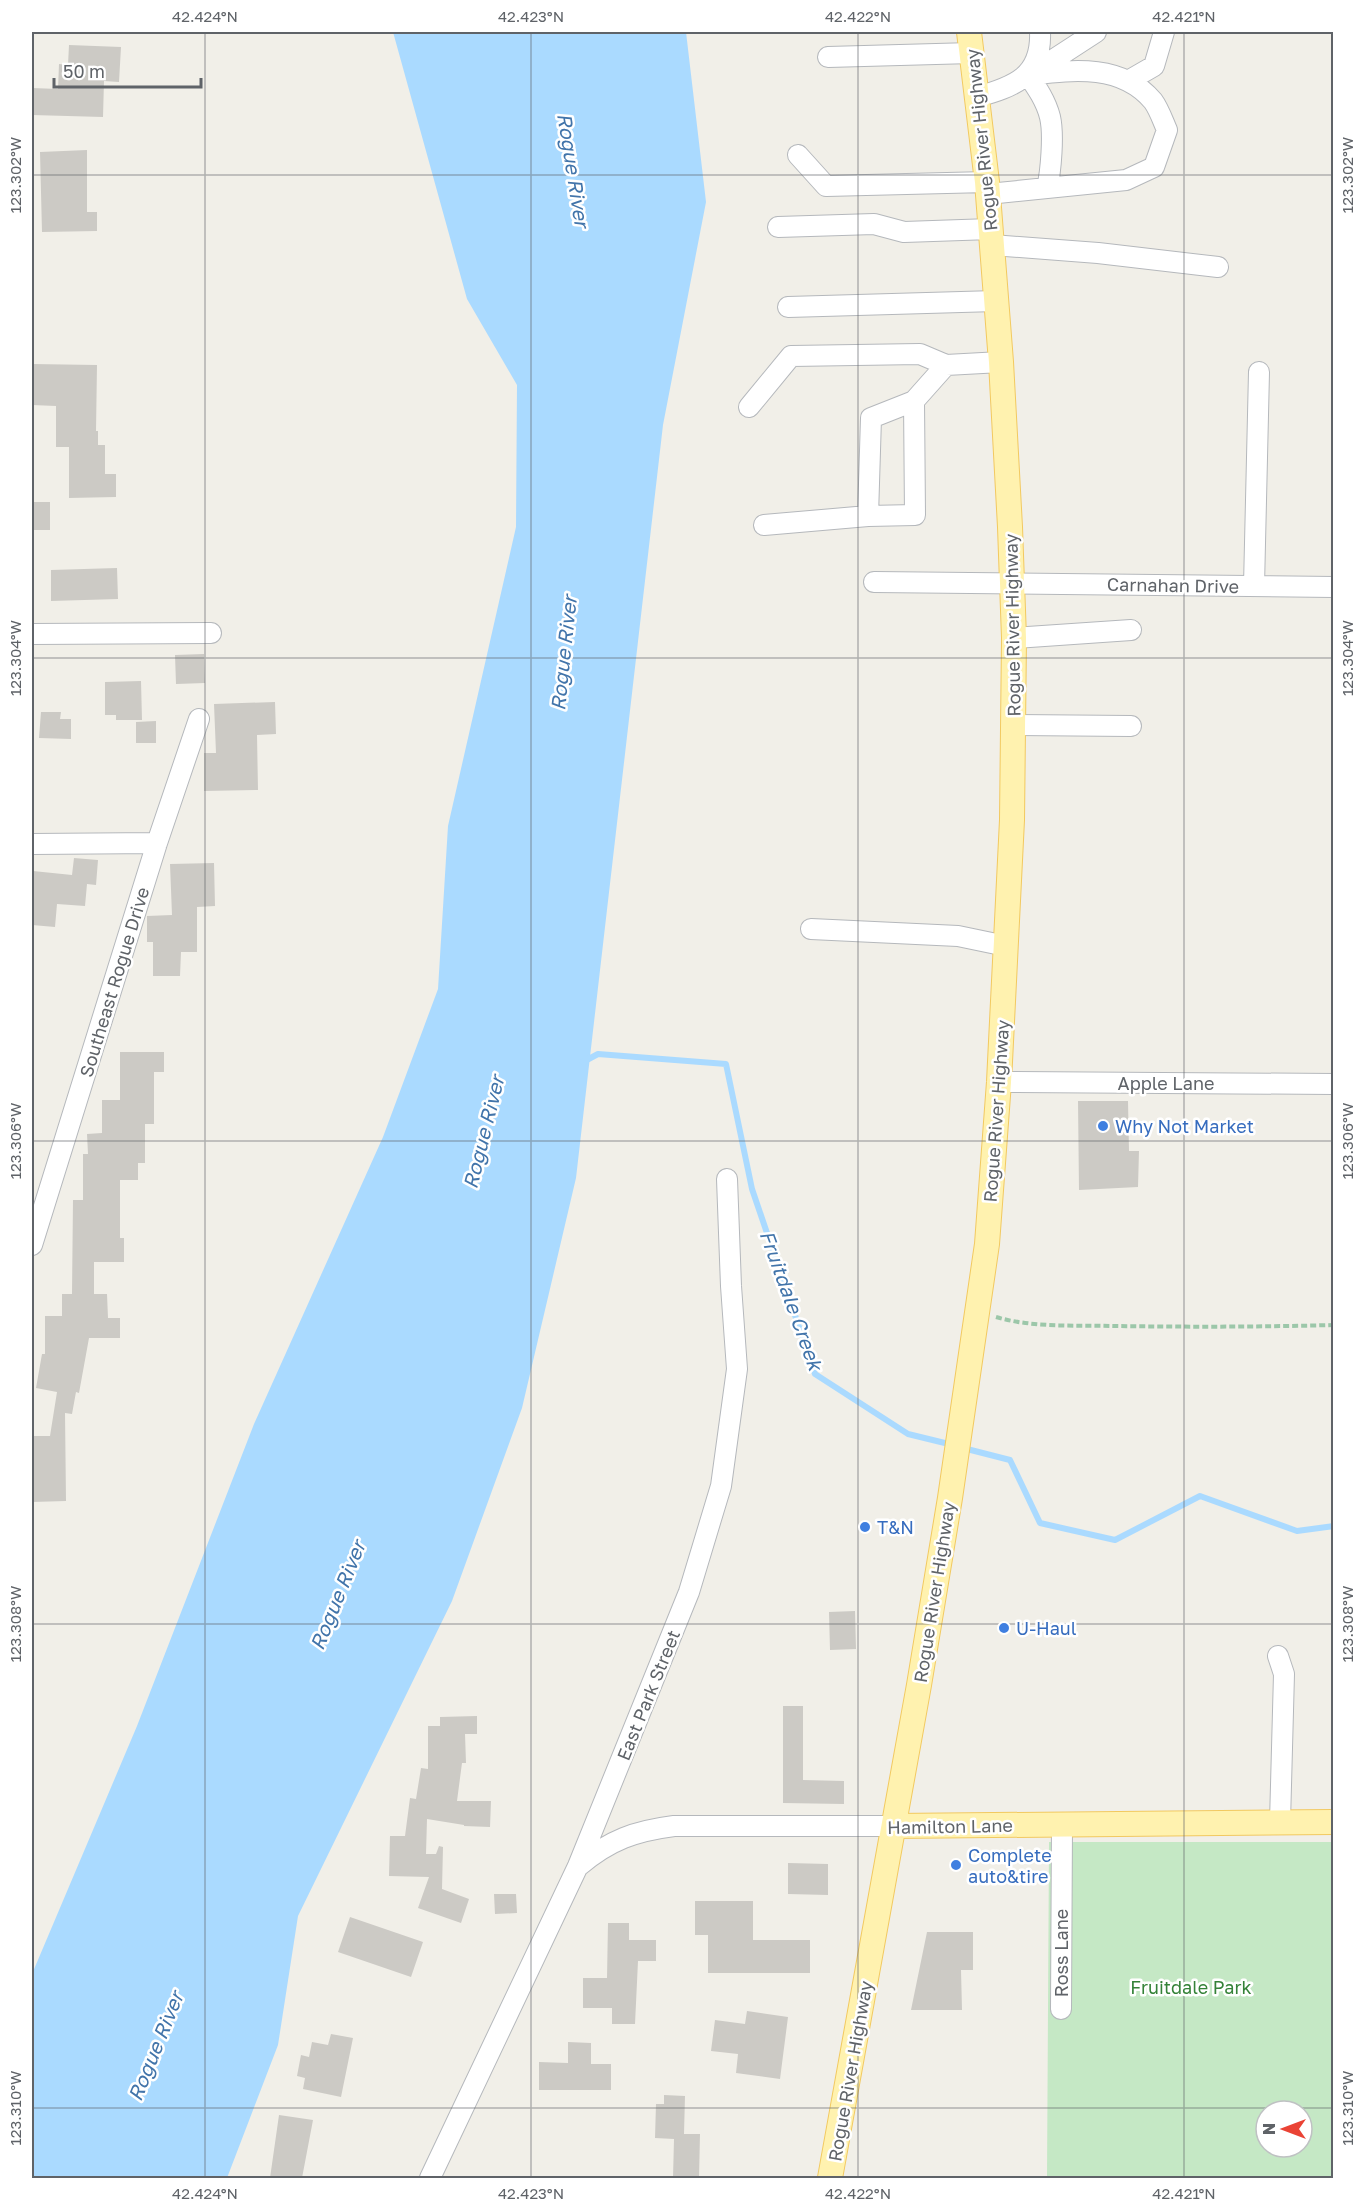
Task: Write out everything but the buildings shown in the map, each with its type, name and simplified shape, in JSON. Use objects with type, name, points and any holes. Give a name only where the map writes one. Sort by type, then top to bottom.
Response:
[{"type":"main road","name":"Rogue River Highway","points":[[830,2178],[937,1580],[987,1244],[999,1082],[1012,820],[1014,638],[1001,362],[987,188],[971,42]]},
{"type":"main road","name":"Hamilton Lane","points":[[894,1826],[1334,1822]]},
{"type":"street","points":[[1028,75],[1037,60],[1040,32]]},
{"type":"street","points":[[977,97],[1002,90],[1063,55],[1096,32]]},
{"type":"street","points":[[1128,81],[1154,66],[1164,32]]},
{"type":"street","points":[[828,57],[971,42]]},
{"type":"street","points":[[798,154],[826,186],[1047,188],[1126,180],[1154,167],[1167,130],[1155,103],[1136,84],[1104,71],[1074,70],[1028,75]]},
{"type":"street","points":[[1028,75],[1041,94],[1051,118],[1050,173],[1047,188]]},
{"type":"street","points":[[778,227],[874,224],[904,232],[991,237],[1098,253],[1218,267]]},
{"type":"street","points":[[788,307],[996,301]]},
{"type":"street","points":[[749,407],[791,356],[920,354],[946,365],[1001,362]]},
{"type":"street","points":[[868,516],[871,418],[914,401],[946,365]]},
{"type":"street","points":[[1254,586],[1259,372]]},
{"type":"street","points":[[764,525],[868,516],[915,515],[914,401]]},
{"type":"street","name":"Carnahan Drive","points":[[874,582],[1334,587]]},
{"type":"street","points":[[1014,638],[1131,630]]},
{"type":"street","points":[[32,634],[211,633]]},
{"type":"street","name":"Southeast Rogue Drive","points":[[32,1245],[157,843],[199,719]]},
{"type":"street","points":[[1013,725],[1131,726]]},
{"type":"street","points":[[32,844],[157,843]]},
{"type":"street","points":[[811,929],[958,936],[1006,946]]},
{"type":"street","name":"Apple Lane","points":[[999,1082],[1334,1084]]},
{"type":"street","name":"East Park Street","points":[[430,2178],[578,1866],[689,1593],[721,1486],[736,1369],[727,1179]]},
{"type":"street","points":[[1278,1656],[1284,1674],[1280,1822]]},
{"type":"street","name":"Ross Lane","points":[[1061,2009],[1062,1825]]},
{"type":"street","name":"Hamilton Lane","points":[[578,1866],[600,1848],[647,1829],[674,1826],[894,1826]]},
{"type":"path","points":[[978,1312],[1014,1323],[1231,1328],[1334,1326]]},
{"type":"green space","name":"Fruitdale Park","points":[[1049,1842],[1333,1842],[1333,2178],[1047,2178]]},
{"type":"water","name":"Rogue River","points":[[393,32],[686,32],[706,202],[663,425],[576,1178],[522,1408],[452,1601],[298,1916],[278,2045],[227,2178],[32,2178],[32,1974],[137,1726],[254,1424],[383,1137],[438,989],[448,826],[516,527],[517,385],[467,299]]},
{"type":"waterway","name":"Fruitdale Creek","points":[[583,1062],[598,1054],[726,1064],[752,1189],[815,1374],[908,1434],[953,1445]]},
{"type":"waterway","name":"Fruitdale Creek","points":[[963,1448],[1010,1460],[1040,1523],[1115,1540],[1200,1496],[1297,1531],[1334,1526]]},
{"type":"place","name":"Why Not Market","points":[[1103,1126]]},
{"type":"place","name":"T&N","points":[[865,1527]]},
{"type":"place","name":"U-Haul","points":[[1004,1628]]},
{"type":"place","name":"Complete auto&tire","points":[[956,1865]]}]
